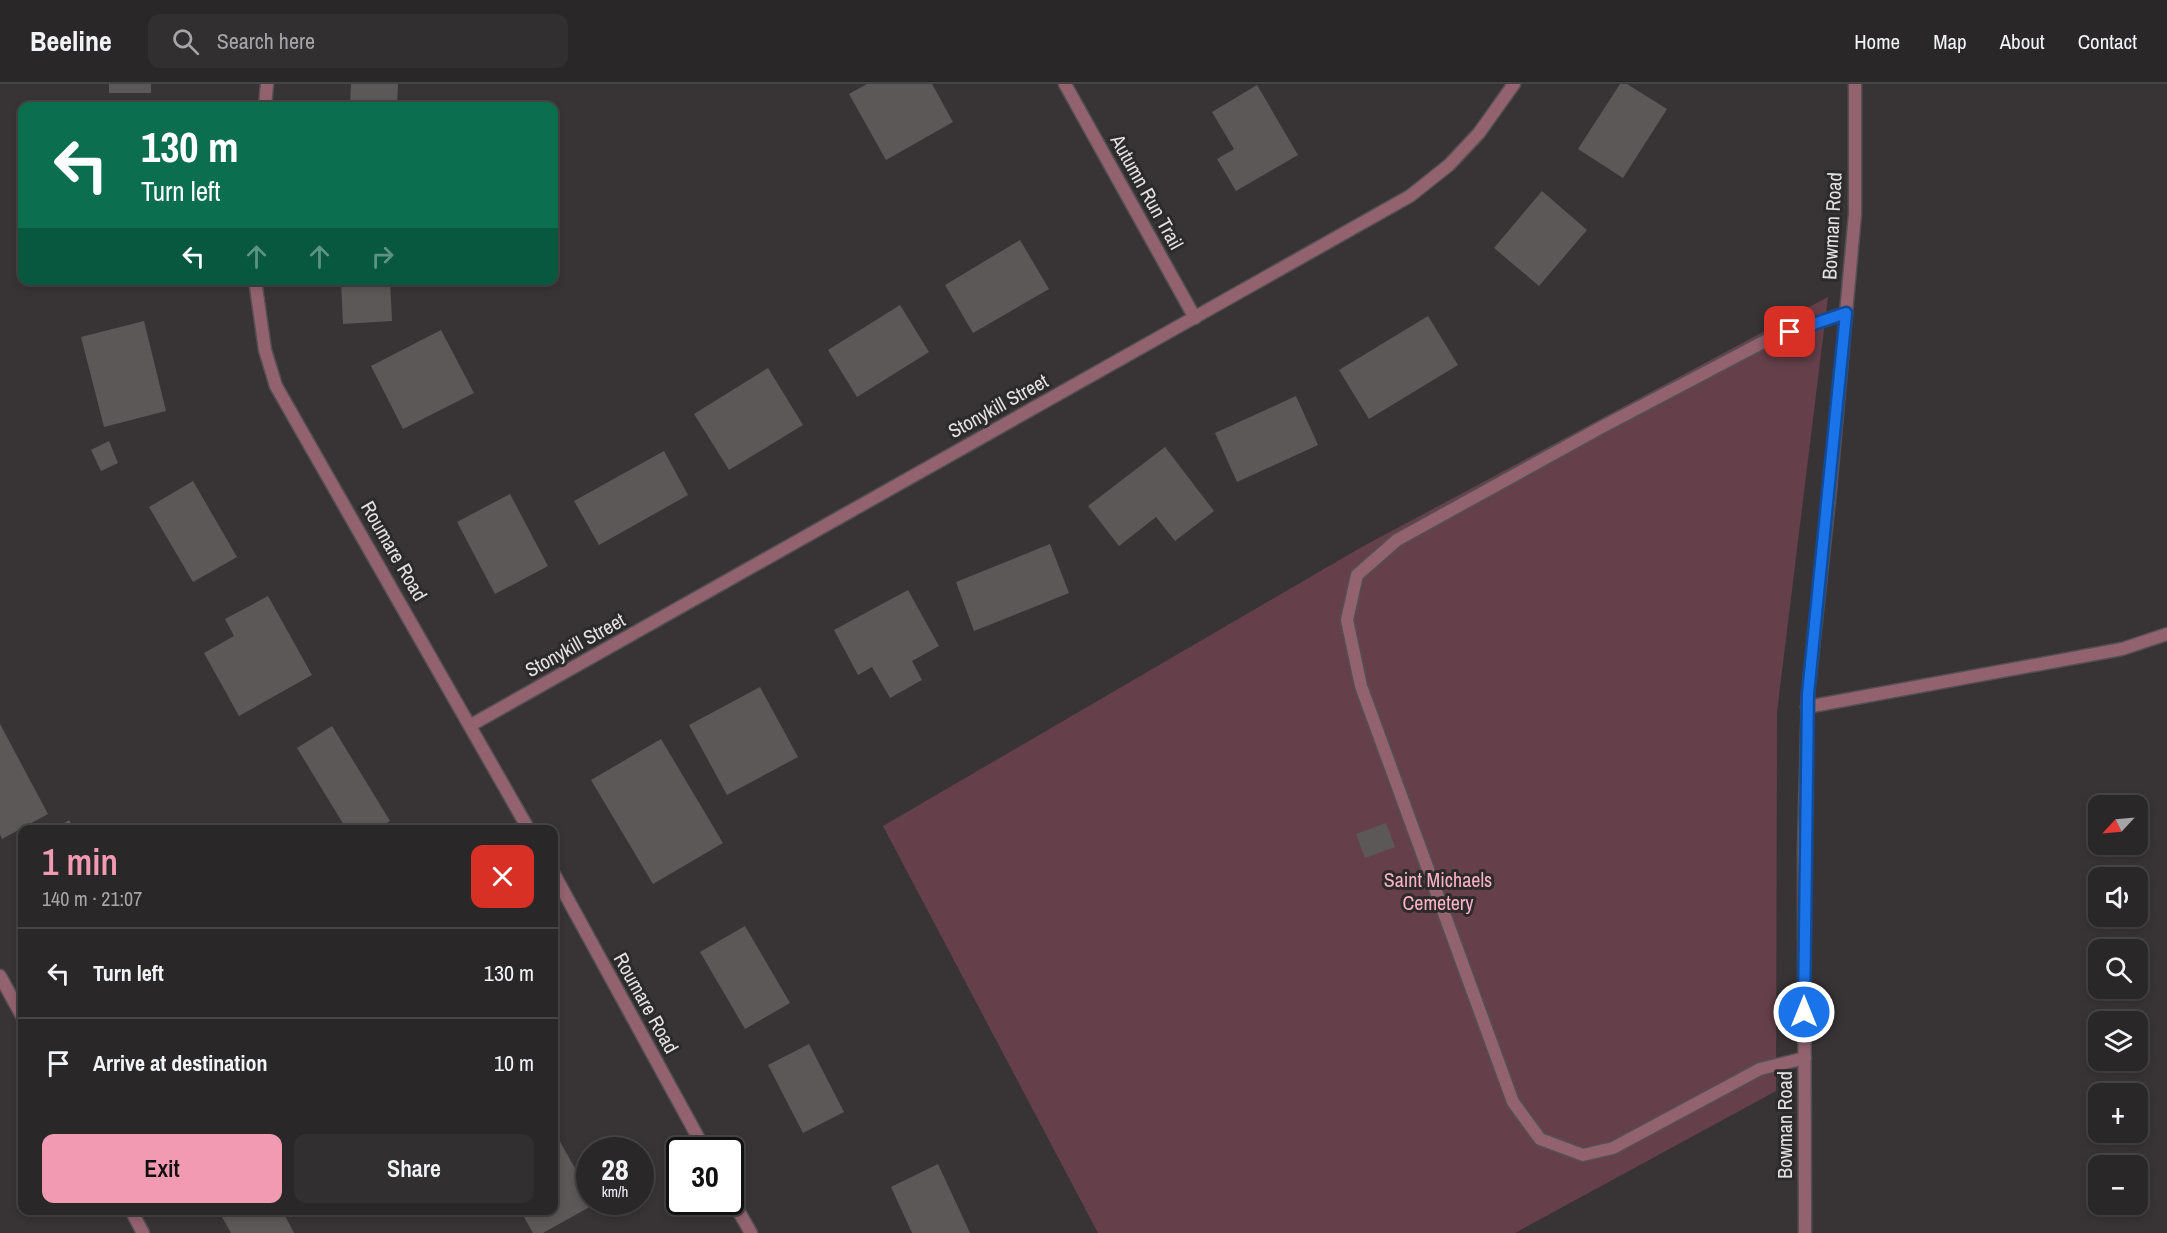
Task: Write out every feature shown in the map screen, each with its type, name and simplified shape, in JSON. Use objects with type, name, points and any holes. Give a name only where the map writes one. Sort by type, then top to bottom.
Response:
[{"type":"street","points":[[265,102],[267,84]]},
{"type":"street","name":"Autumn Run Trail","points":[[1065,84],[1195,318]]},
{"type":"street","name":"Stonykill Street","points":[[471,725],[1410,196],[1449,165],[1479,133],[1514,84]]},
{"type":"street","name":"Bowman Road","points":[[1805,1233],[1807,708],[1855,214],[1855,84]]},
{"type":"street","name":"Roumare Road","points":[[256,285],[265,350],[276,386],[526,825]]},
{"type":"street","points":[[1805,1058],[1760,1069],[1613,1148],[1583,1155],[1540,1139],[1513,1102],[1361,686],[1347,620],[1357,575],[1397,540],[1581,438],[1772,338],[1846,313]]},
{"type":"street","points":[[1807,708],[2122,649],[2167,634]]},
{"type":"street","name":"Roumare Road","points":[[558,881],[698,1137]]},
{"type":"street","points":[[0,976],[18,1009]]},
{"type":"street","points":[[134,1215],[143,1233]]},
{"type":"street","points":[[741,1215],[751,1233]]},
{"type":"green space","name":"Saint Michaels Cemetery","points":[[1828,297],[1777,712],[1776,1091],[1515,1233],[1098,1233],[883,826],[1360,548]]},
{"type":"building","points":[[109,84],[151,84],[151,93],[109,93]]},
{"type":"building","points":[[351,84],[398,84],[397,102],[350,102]]},
{"type":"building","points":[[867,84],[932,84],[953,122],[886,160],[849,94]]},
{"type":"building","points":[[1620,84],[1627,84],[1667,109],[1623,178],[1578,149]]},
{"type":"building","points":[[1257,85],[1298,155],[1236,191],[1217,159],[1234,149],[1212,112]]},
{"type":"building","points":[[1542,191],[1587,230],[1539,286],[1494,248]]},
{"type":"building","points":[[1020,240],[1049,289],[973,333],[945,285]]},
{"type":"building","points":[[341,285],[390,285],[392,321],[343,324]]},
{"type":"building","points":[[900,305],[929,352],[857,397],[828,350]]},
{"type":"building","points":[[1428,316],[1458,365],[1369,419],[1339,370]]},
{"type":"building","points":[[144,321],[166,411],[104,427],[81,337]]},
{"type":"building","points":[[441,330],[474,393],[403,429],[371,366]]},
{"type":"building","points":[[768,368],[803,425],[729,470],[694,414]]},
{"type":"building","points":[[1296,396],[1318,445],[1237,482],[1215,433]]},
{"type":"building","points":[[109,441],[118,463],[101,471],[91,450]]},
{"type":"building","points":[[1165,447],[1214,511],[1175,541],[1156,517],[1119,546],[1088,506]]},
{"type":"building","points":[[664,451],[688,495],[599,545],[574,501]]},
{"type":"building","points":[[193,481],[237,557],[193,582],[149,507]]},
{"type":"building","points":[[510,494],[548,566],[495,594],[457,522]]},
{"type":"building","points":[[1050,544],[1069,593],[974,631],[956,582]]},
{"type":"building","points":[[908,590],[939,646],[912,661],[922,680],[890,698],[872,667],[858,675],[834,630]]},
{"type":"building","points":[[268,596],[312,675],[239,716],[204,653],[234,636],[225,619]]},
{"type":"building","points":[[760,687],[798,757],[727,795],[689,725]]},
{"type":"building","points":[[0,724],[48,814],[28,825],[18,825],[18,830],[2,839],[0,834]]},
{"type":"building","points":[[332,726],[390,821],[384,825],[344,825],[297,748]]},
{"type":"building","points":[[661,739],[723,843],[653,884],[591,780]]},
{"type":"building","points":[[69,820],[72,825],[61,825]]},
{"type":"building","points":[[1386,823],[1395,847],[1365,858],[1356,834]]},
{"type":"building","points":[[745,926],[790,1003],[745,1029],[700,952]]},
{"type":"building","points":[[809,1044],[844,1112],[803,1133],[768,1065]]},
{"type":"building","points":[[558,1138],[576,1170],[576,1215],[543,1233],[533,1233],[523,1215],[558,1215]]},
{"type":"building","points":[[938,1164],[970,1233],[912,1233],[891,1187]]},
{"type":"building","points":[[221,1215],[285,1215],[294,1233],[231,1233]]},
{"type":"route","points":[[1790,332],[1846,313],[1808,694],[1804,851],[1804,1012]]}]
